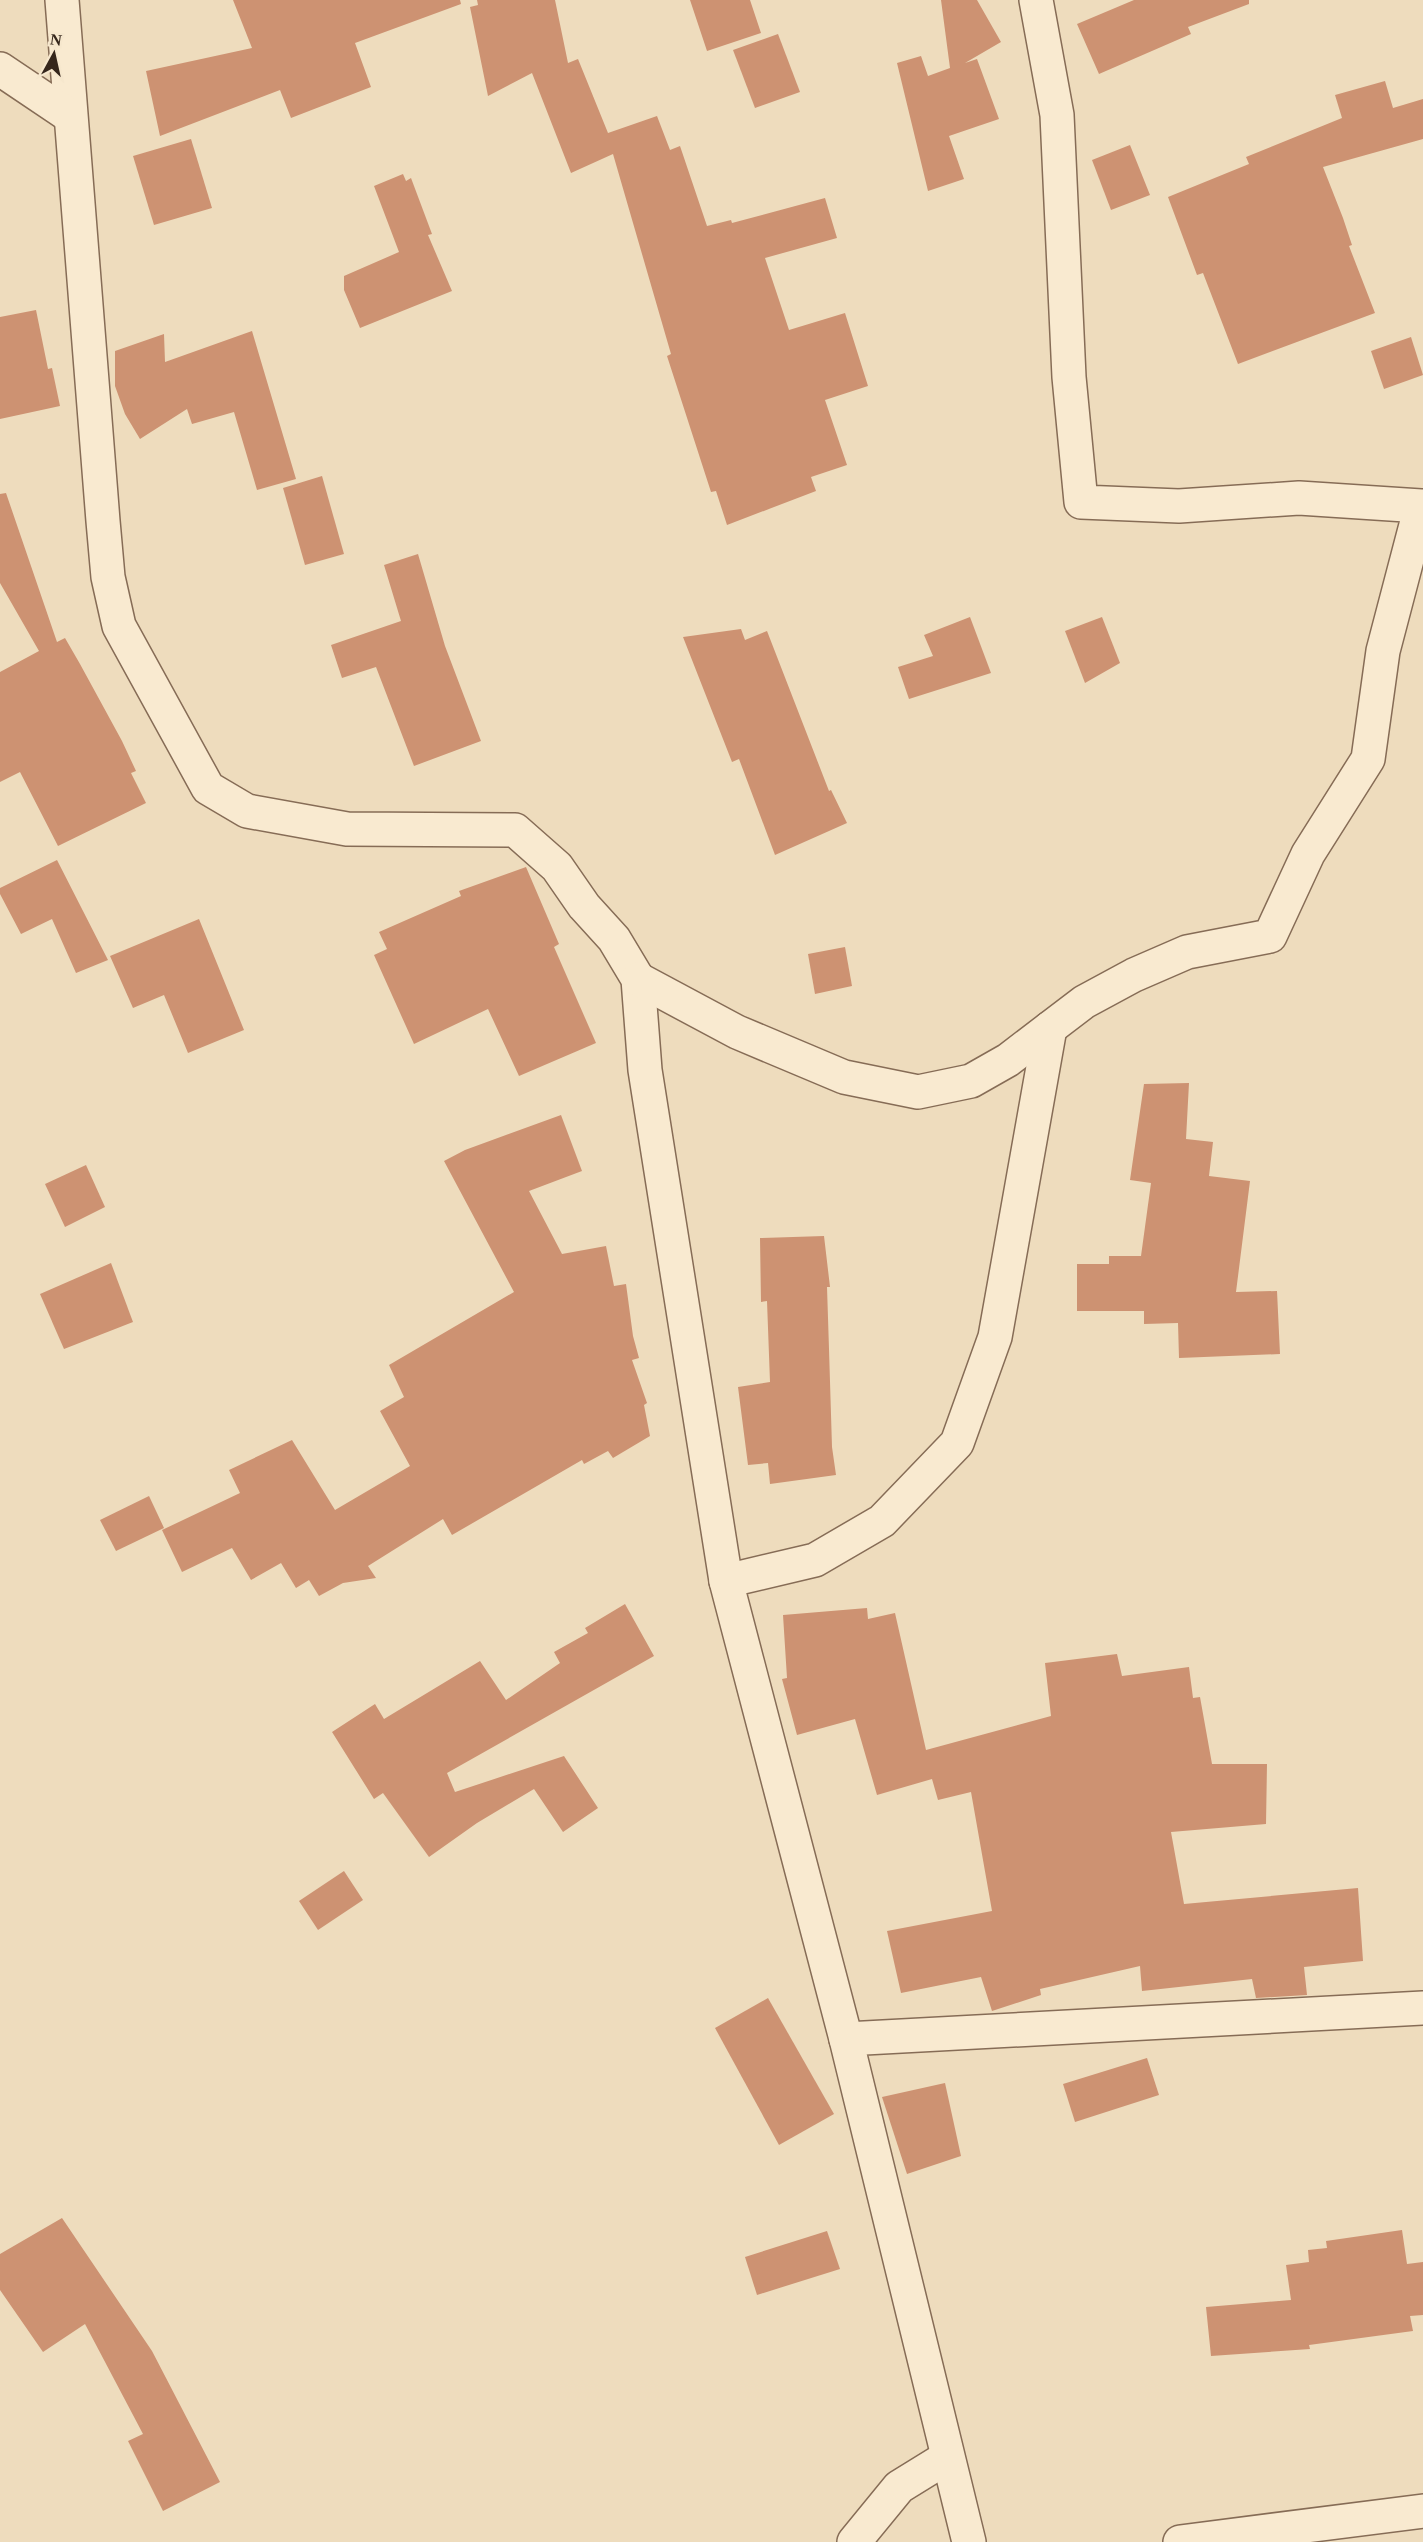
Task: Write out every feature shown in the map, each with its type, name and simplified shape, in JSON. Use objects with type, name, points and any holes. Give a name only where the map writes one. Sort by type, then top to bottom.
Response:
[{"type":"street","points":[[62,0],[103,522],[113,603],[119,626],[208,788],[247,811],[336,828],[515,830],[557,867],[614,939],[638,979],[645,1070],[726,1581],[846,2039],[946,2458],[969,2542]]},
{"type":"street","points":[[638,979],[737,1032],[844,1077],[918,1092],[971,1081],[1008,1060],[1084,1002],[1134,975],[1187,952],[1270,936],[1308,854],[1368,759],[1383,651],[1421,506],[1299,498],[1179,506],[1081,502],[1069,377],[1057,115],[1036,0]]},
{"type":"street","points":[[0,69],[70,116]]},
{"type":"street","points":[[726,1581],[815,1560],[882,1521],[957,1443],[995,1337],[1050,1028]]},
{"type":"street","points":[[846,2039],[1423,2008]]},
{"type":"street","points":[[854,2542],[899,2487],[946,2458]]},
{"type":"street","points":[[1180,2542],[1423,2511]]},
{"type":"building","points":[[233,0],[460,0],[461,4],[355,43],[371,87],[291,118],[280,90],[160,136],[146,71],[252,48]]},
{"type":"building","points":[[477,0],[555,0],[568,63],[578,59],[608,133],[657,116],[670,150],[680,146],[707,226],[731,220],[732,223],[825,198],[837,238],[765,258],[789,330],[845,313],[868,386],[825,400],[847,465],[811,477],[816,491],[727,525],[716,491],[711,492],[667,356],[671,354],[613,154],[571,173],[532,73],[488,96],[470,7],[478,5]]},
{"type":"building","points":[[690,0],[750,0],[761,33],[707,51]]},
{"type":"building","points":[[941,0],[977,0],[1001,42],[965,63],[977,59],[999,119],[949,136],[964,179],[928,191],[897,63],[921,56],[928,76],[950,68]]},
{"type":"building","points":[[1134,0],[1249,0],[1249,4],[1188,27],[1191,34],[1099,74],[1077,24]]},
{"type":"building","points":[[778,34],[800,92],[755,108],[733,50]]},
{"type":"building","points":[[1385,81],[1393,108],[1423,99],[1423,139],[1323,167],[1352,245],[1349,246],[1375,313],[1238,364],[1203,273],[1197,275],[1168,197],[1249,164],[1246,157],[1342,118],[1335,95]]},
{"type":"building","points":[[191,139],[212,208],[154,225],[133,156]]},
{"type":"building","points":[[1130,145],[1150,195],[1111,210],[1092,160]]},
{"type":"building","points":[[403,174],[406,181],[411,178],[432,234],[428,235],[452,291],[360,328],[344,290],[344,276],[399,252],[374,186]]},
{"type":"building","points":[[36,310],[48,369],[52,368],[60,406],[0,419],[0,317]]},
{"type":"building","points":[[252,331],[296,479],[257,490],[234,412],[192,424],[187,409],[140,439],[125,414],[115,386],[115,351],[164,334],[165,362]]},
{"type":"building","points":[[1411,337],[1423,375],[1384,389],[1371,351]]},
{"type":"building","points":[[322,476],[344,554],[305,565],[283,488]]},
{"type":"building","points":[[6,493],[57,642],[65,638],[80,664],[122,741],[136,771],[131,773],[146,803],[58,846],[20,772],[0,782],[0,672],[39,651],[0,583],[0,494]]},
{"type":"building","points":[[418,554],[445,646],[481,741],[414,766],[376,667],[342,678],[331,645],[401,621],[384,565]]},
{"type":"building","points":[[970,617],[991,673],[909,699],[898,667],[933,656],[924,635]]},
{"type":"building","points":[[1102,617],[1120,663],[1085,683],[1065,631]]},
{"type":"building","points":[[741,629],[745,640],[767,631],[829,791],[831,790],[847,823],[775,855],[739,759],[732,762],[683,637]]},
{"type":"building","points":[[57,860],[108,960],[76,973],[52,919],[21,934],[0,894],[0,888]]},
{"type":"building","points":[[526,867],[559,944],[554,947],[596,1043],[519,1076],[488,1009],[414,1044],[374,955],[387,949],[379,932],[461,896],[459,891]]},
{"type":"building","points":[[199,919],[244,1030],[188,1053],[164,995],[133,1008],[110,956]]},
{"type":"building","points":[[845,947],[852,986],[815,994],[808,954]]},
{"type":"building","points":[[1189,1083],[1186,1139],[1213,1142],[1209,1176],[1250,1181],[1236,1292],[1277,1291],[1280,1354],[1179,1358],[1178,1323],[1144,1324],[1144,1311],[1077,1311],[1077,1264],[1109,1264],[1109,1256],[1141,1256],[1151,1183],[1130,1180],[1144,1084]]},
{"type":"building","points":[[561,1115],[582,1171],[529,1191],[562,1254],[606,1246],[614,1286],[626,1284],[633,1336],[639,1358],[632,1360],[647,1403],[644,1405],[650,1436],[613,1458],[608,1451],[584,1464],[582,1460],[452,1535],[443,1519],[368,1566],[376,1578],[343,1583],[319,1596],[309,1580],[296,1588],[281,1563],[251,1580],[232,1548],[182,1572],[162,1530],[240,1493],[229,1470],[292,1440],[335,1510],[410,1466],[380,1411],[404,1397],[389,1365],[514,1292],[444,1161],[465,1150]]},
{"type":"building","points":[[86,1165],[105,1207],[65,1227],[45,1184]]},
{"type":"building","points":[[824,1236],[830,1287],[827,1287],[832,1447],[836,1475],[770,1484],[768,1463],[748,1465],[738,1387],[770,1382],[767,1301],[761,1302],[760,1238]]},
{"type":"building","points":[[111,1263],[133,1322],[64,1349],[40,1294]]},
{"type":"building","points":[[149,1496],[164,1528],[116,1551],[100,1520]]},
{"type":"building","points":[[625,1604],[654,1656],[447,1773],[455,1792],[564,1756],[598,1808],[563,1832],[534,1789],[477,1823],[429,1857],[383,1793],[374,1799],[332,1732],[375,1704],[384,1719],[480,1661],[506,1700],[560,1663],[554,1652],[588,1633],[585,1628]]},
{"type":"building","points":[[867,1608],[868,1619],[895,1613],[926,1750],[1051,1716],[1045,1663],[1117,1654],[1122,1676],[1189,1667],[1193,1698],[1200,1697],[1212,1764],[1267,1764],[1266,1824],[1171,1832],[1184,1904],[1358,1888],[1363,1961],[1304,1967],[1307,1995],[1256,1998],[1252,1979],[1142,1991],[1140,1966],[1040,1989],[1041,1995],[992,2011],[981,1977],[901,1993],[887,1931],[992,1911],[971,1792],[938,1800],[932,1779],[877,1795],[855,1719],[797,1735],[782,1679],[787,1678],[783,1615]]},
{"type":"building","points":[[344,1871],[363,1900],[318,1930],[299,1901]]},
{"type":"building","points":[[768,1998],[834,2114],[779,2145],[715,2028]]},
{"type":"building","points":[[1147,2058],[1159,2095],[1075,2122],[1063,2084]]},
{"type":"building","points":[[945,2083],[961,2156],[907,2174],[882,2097]]},
{"type":"building","points":[[62,2218],[152,2351],[220,2482],[163,2511],[128,2441],[143,2434],[85,2324],[43,2352],[0,2290],[0,2254]]},
{"type":"building","points":[[1402,2230],[1407,2264],[1423,2262],[1423,2315],[1410,2316],[1413,2331],[1309,2345],[1310,2349],[1211,2356],[1206,2307],[1291,2300],[1286,2265],[1309,2262],[1308,2250],[1327,2248],[1326,2241]]},
{"type":"building","points":[[827,2231],[840,2269],[757,2295],[745,2257]]}]
